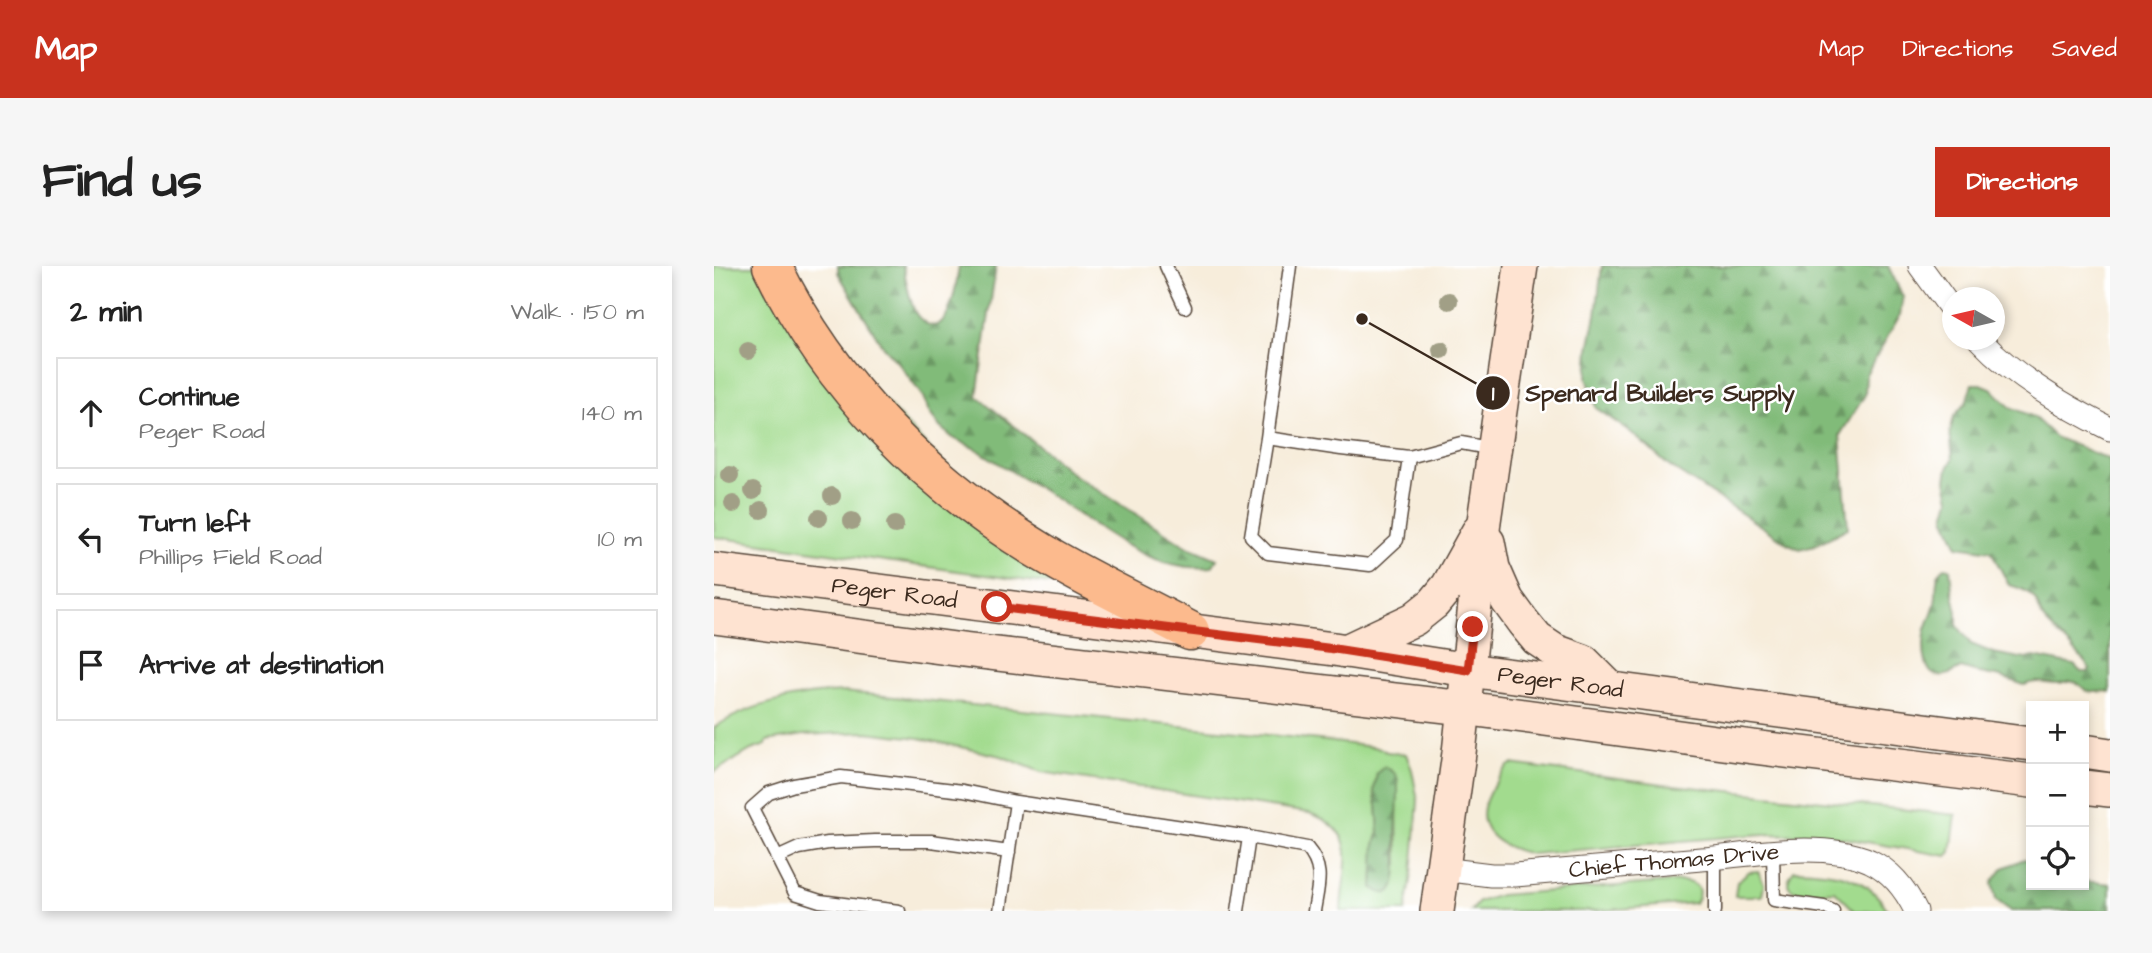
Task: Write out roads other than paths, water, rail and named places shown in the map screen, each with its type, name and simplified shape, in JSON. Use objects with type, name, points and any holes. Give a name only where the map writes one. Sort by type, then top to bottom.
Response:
[{"type":"highway","points":[[772,266],[790,304],[829,362],[863,404],[908,452],[943,483],[993,522],[1045,555],[1190,631]]},
{"type":"main road","points":[[1437,911],[1464,708],[1484,521],[1521,266]]},
{"type":"main road","points":[[1346,651],[1414,620],[1434,603],[1448,586],[1484,521]]},
{"type":"main road","points":[[1484,521],[1493,568],[1507,600],[1523,622],[1537,639],[1583,662],[1610,688]]},
{"type":"main road","name":"Peger Road","points":[[714,570],[1346,651],[1468,670],[2026,743]]},
{"type":"main road","name":"Peger Road","points":[[714,617],[963,650],[1464,708],[2026,781]]},
{"type":"main road","points":[[2089,752],[2110,755]]},
{"type":"main road","points":[[2089,788],[2110,790]]},
{"type":"street","points":[[1920,266],[1942,296]]},
{"type":"street","points":[[1992,350],[2054,399],[2110,429]]},
{"type":"street","name":"Chief Thomas Drive","points":[[1442,869],[1515,875],[1773,851],[1817,852],[1853,856],[1870,862],[1898,883],[1916,911]]},
{"type":"lane","points":[[1166,266],[1185,306]]},
{"type":"lane","points":[[1290,266],[1251,536],[1268,553],[1370,565],[1397,540],[1409,457]]},
{"type":"lane","points":[[1267,438],[1409,457],[1461,443],[1494,449]]},
{"type":"lane","points":[[900,911],[820,901],[795,893],[752,808],[769,793],[794,785],[841,777],[963,790],[1016,802],[1249,837],[1307,848],[1316,858],[1320,872],[1314,911]]},
{"type":"lane","points":[[1000,911],[1016,802]]},
{"type":"lane","points":[[1238,911],[1249,837]]},
{"type":"lane","points":[[777,858],[799,848],[875,841],[931,841],[1009,852]]},
{"type":"lane","points":[[1773,851],[1773,906],[1824,907],[1833,911]]},
{"type":"lane","points":[[1715,858],[1715,911]]},
{"type":"place","name":"Spenard Builders Supply","points":[[1362,319]]}]
